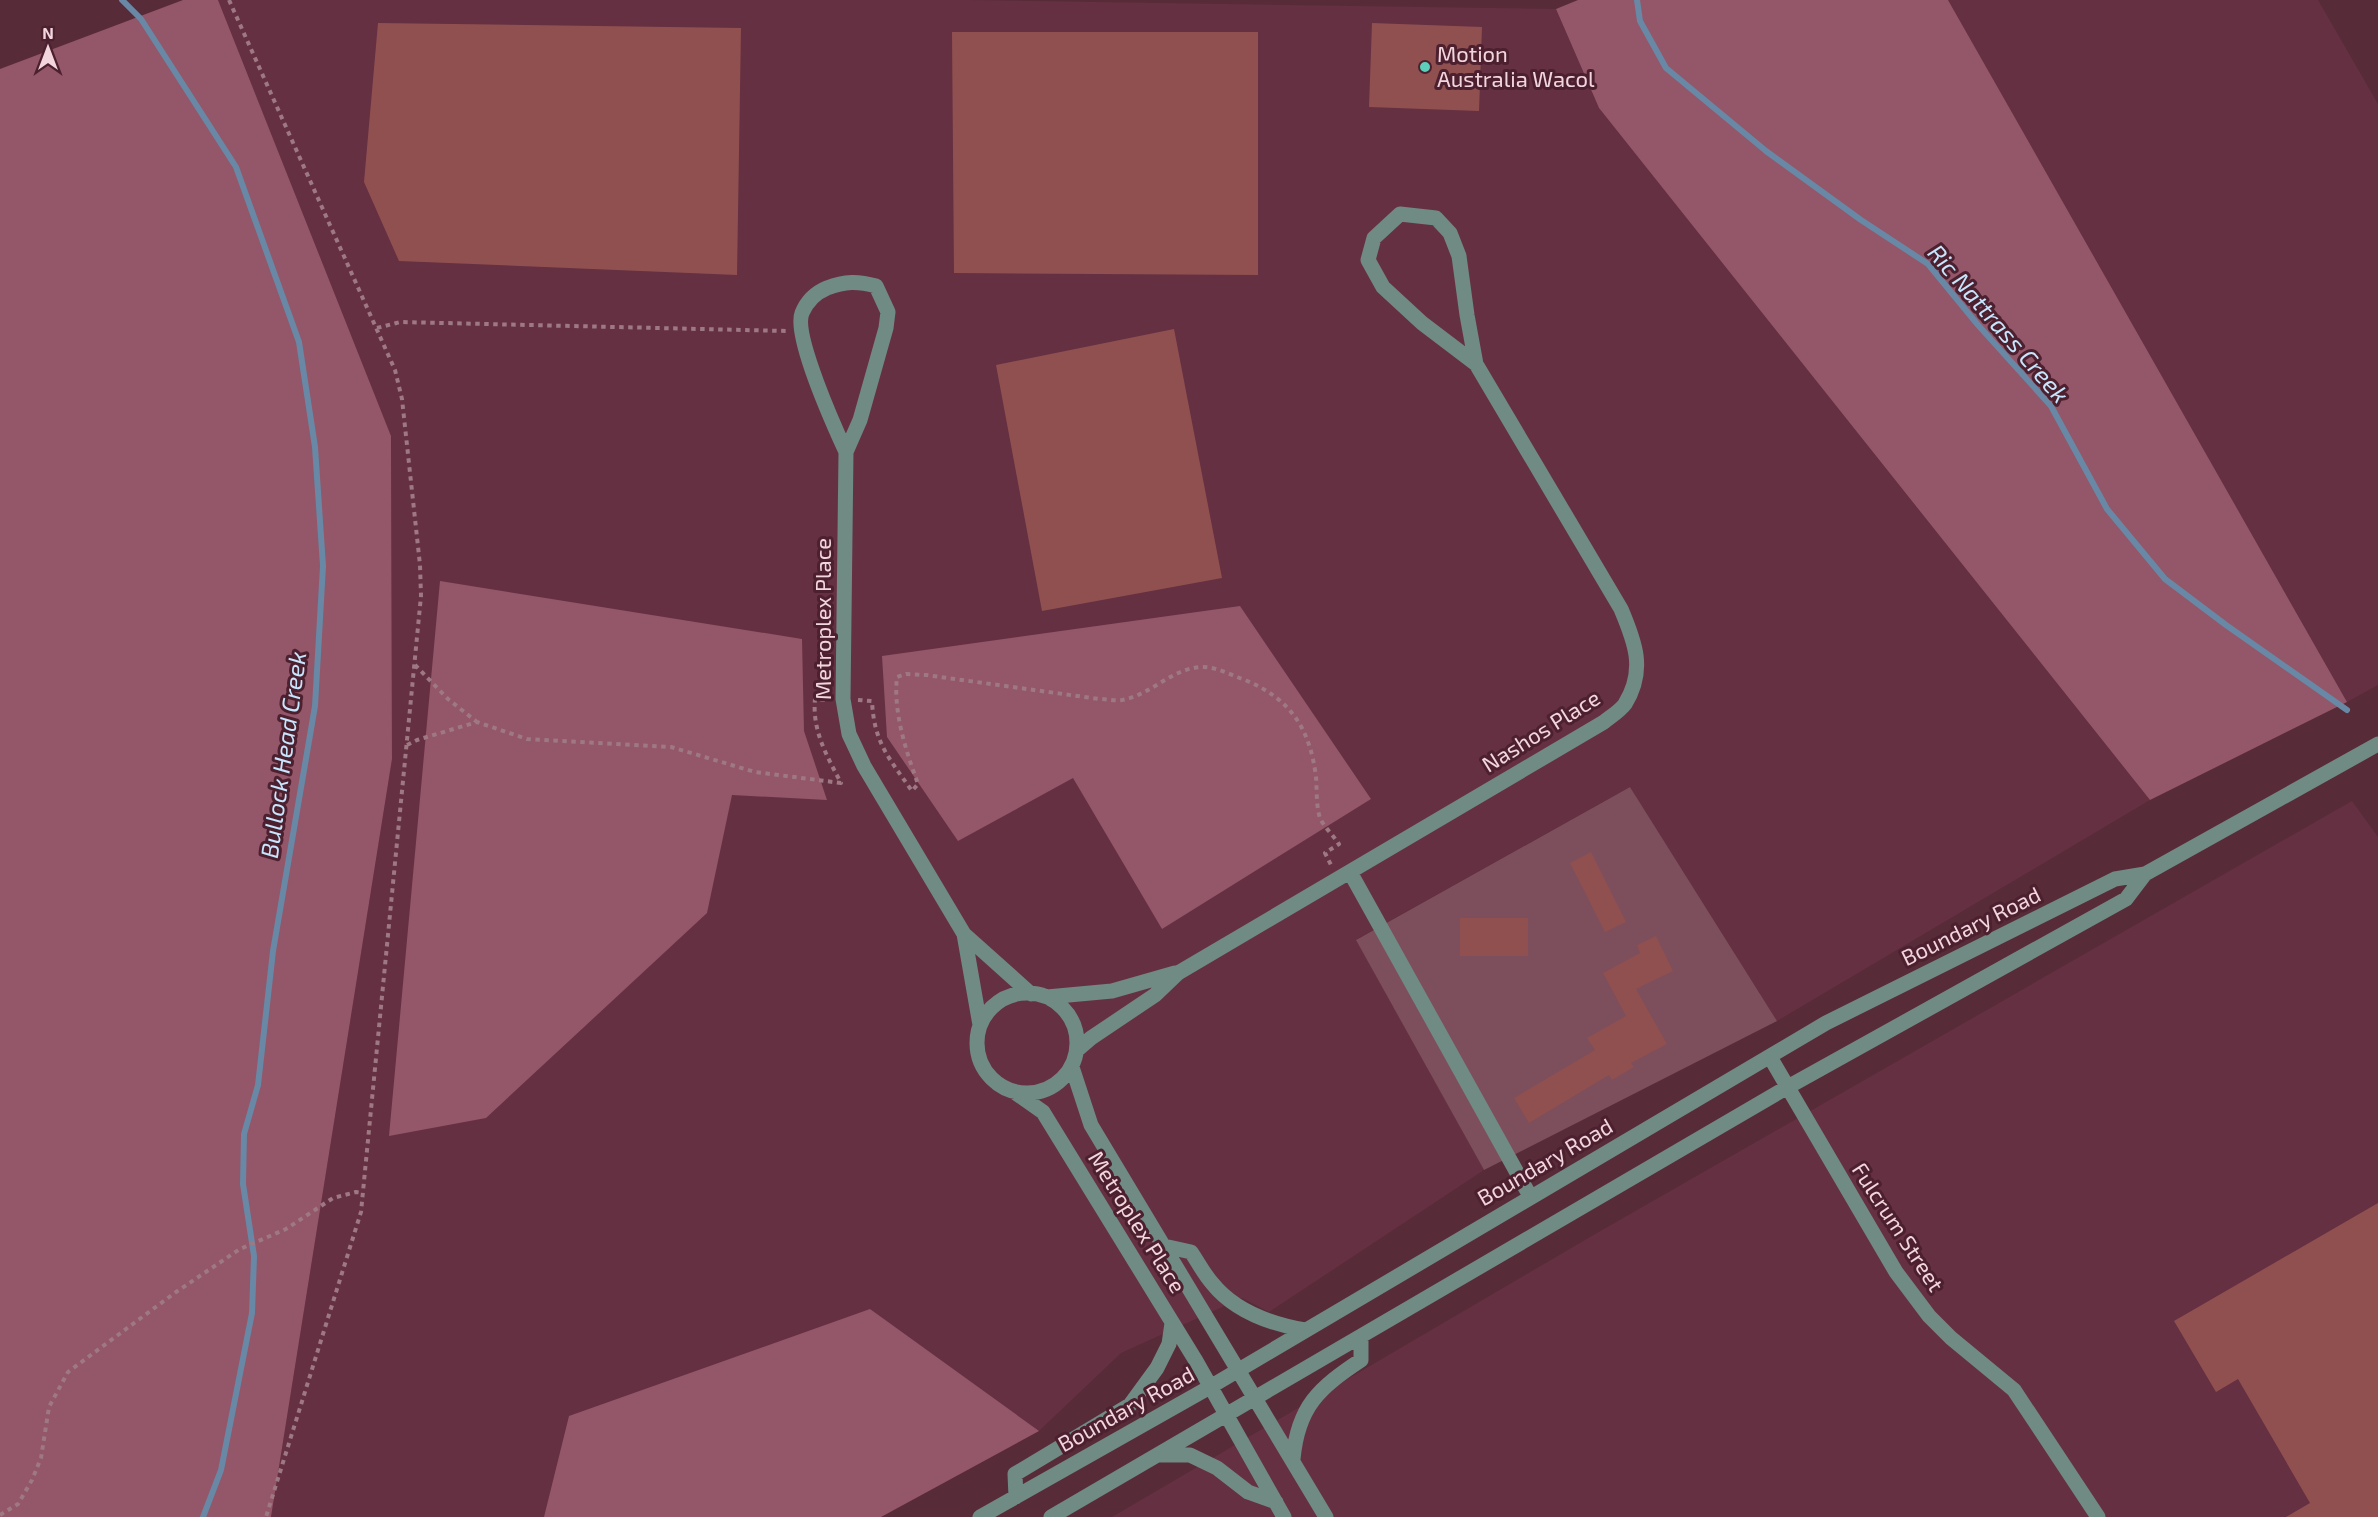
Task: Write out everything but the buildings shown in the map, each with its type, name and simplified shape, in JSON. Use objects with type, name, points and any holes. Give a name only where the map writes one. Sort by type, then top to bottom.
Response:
[{"type":"street","name":"Nashos Place","points":[[1077,1050],[1155,995],[1178,973],[1604,722],[1624,705],[1632,686],[1637,664],[1635,640],[1622,609],[1476,364],[1460,256],[1450,233],[1436,218],[1400,214],[1374,238],[1368,260],[1383,287],[1422,323],[1476,364]]},
{"type":"street","name":"Metroplex Place","points":[[846,452],[826,408],[801,331],[801,314],[814,293],[855,280],[876,286],[888,312],[886,328],[860,420],[846,452],[843,699],[849,734],[864,766],[964,934],[1031,994]]},
{"type":"street","name":"Boundary Road","points":[[980,1517],[1238,1371],[1530,1196],[1826,1023],[2115,879],[2145,874],[2378,744]]},
{"type":"street","name":"Boundary Road","points":[[1051,1517],[1786,1088],[2126,899],[2145,874]]},
{"type":"street","points":[[1344,875],[1530,1196]]},
{"type":"street","name":"Metroplex Place","points":[[964,934],[980,1025]]},
{"type":"street","name":"Nashos Place","points":[[1047,998],[1112,991],[1178,973]]},
{"type":"street","points":[[1031,994],[1047,998],[1060,1006],[1071,1018],[1076,1033],[1077,1050],[1072,1067],[1061,1080],[1047,1089],[1030,1093],[1013,1091],[997,1083],[985,1071],[979,1056],[977,1040],[980,1025],[989,1011],[1001,1001],[1015,995],[1031,994]]},
{"type":"street","name":"Fulcrum Street","points":[[1770,1057],[1786,1088],[1896,1272],[1929,1316],[1951,1338],[2014,1390],[2098,1517]]},
{"type":"street","name":"Metroplex Place","points":[[1072,1067],[1091,1125],[1326,1517]]},
{"type":"street","name":"Metroplex Place","points":[[1013,1091],[1043,1112],[1173,1323],[1284,1517]]},
{"type":"street","points":[[1164,1246],[1191,1252],[1213,1284],[1241,1309],[1276,1325],[1305,1330]]},
{"type":"street","points":[[1016,1497],[1015,1474],[1130,1405],[1157,1368],[1169,1344],[1173,1323]]},
{"type":"street","points":[[1293,1459],[1295,1433],[1304,1413],[1329,1382],[1361,1360],[1361,1336]]},
{"type":"street","points":[[1158,1455],[1190,1455],[1217,1468],[1248,1492],[1276,1502]]},
{"type":"path","points":[[229,0],[395,370],[402,399],[420,565],[421,596],[361,1212],[266,1517]]},
{"type":"path","points":[[377,328],[400,322],[801,331]]},
{"type":"path","points":[[414,664],[448,699],[477,722],[527,739],[671,747],[755,772],[841,783],[821,744],[814,710],[815,699],[872,701],[873,719],[881,747],[912,792],[918,784],[907,752],[900,719],[897,677],[906,674],[926,675],[1099,699],[1122,700],[1141,693],[1182,671],[1200,667],[1214,668],[1256,685],[1287,705],[1299,722],[1307,739],[1315,770],[1321,819],[1339,844],[1325,854],[1344,875]]},
{"type":"path","points":[[407,745],[477,722]]},
{"type":"path","points":[[0,1515],[18,1504],[32,1480],[41,1458],[48,1407],[68,1372],[176,1292],[240,1249],[286,1229],[333,1198],[356,1192],[363,1193]]},
{"type":"shaded area","points":[[183,0],[218,0],[391,436],[392,759],[271,1517],[0,1517],[0,69]]},
{"type":"shaded area","points":[[218,0],[967,0],[1556,9],[1599,108],[2150,800],[1777,1021],[1630,787],[1357,939],[1484,1170],[1269,1312],[1242,1298],[1121,1353],[1039,1431],[881,1517],[271,1517],[392,759],[391,436]]},
{"type":"shaded area","points":[[1578,0],[1948,0],[2347,702],[2150,800],[1599,108],[1556,9]]},
{"type":"shaded area","points":[[1948,0],[2318,0],[2378,104],[2378,685],[2347,702]]},
{"type":"shaded area","points":[[440,581],[802,639],[804,731],[827,800],[732,795],[707,913],[486,1118],[389,1136]]},
{"type":"shaded area","points":[[1240,606],[1371,799],[1162,929],[1073,778],[958,841],[887,737],[882,656]]},
{"type":"shaded area","points":[[1630,787],[1777,1021],[1484,1170],[1356,940]]},
{"type":"shaded area","points":[[2352,801],[2378,837],[2378,1517],[1112,1517],[1597,1233]]},
{"type":"shaded area","points":[[870,1309],[1039,1431],[881,1517],[544,1517],[569,1416]]},
{"type":"waterway","name":"Bullock Head Creek","points":[[122,0],[141,19],[236,167],[299,342],[315,447],[323,566],[315,706],[273,951],[258,1085],[244,1134],[243,1184],[254,1256],[252,1313],[221,1470],[203,1517]]},
{"type":"waterway","name":"Ric Nattrass Creek","points":[[1637,0],[1640,21],[1666,68],[1766,151],[1861,220],[1928,264],[1978,325],[2051,406],[2107,509],[2165,579],[2347,710]]},
{"type":"place","name":"Motion Australia Wacol","points":[[1425,67]]}]
